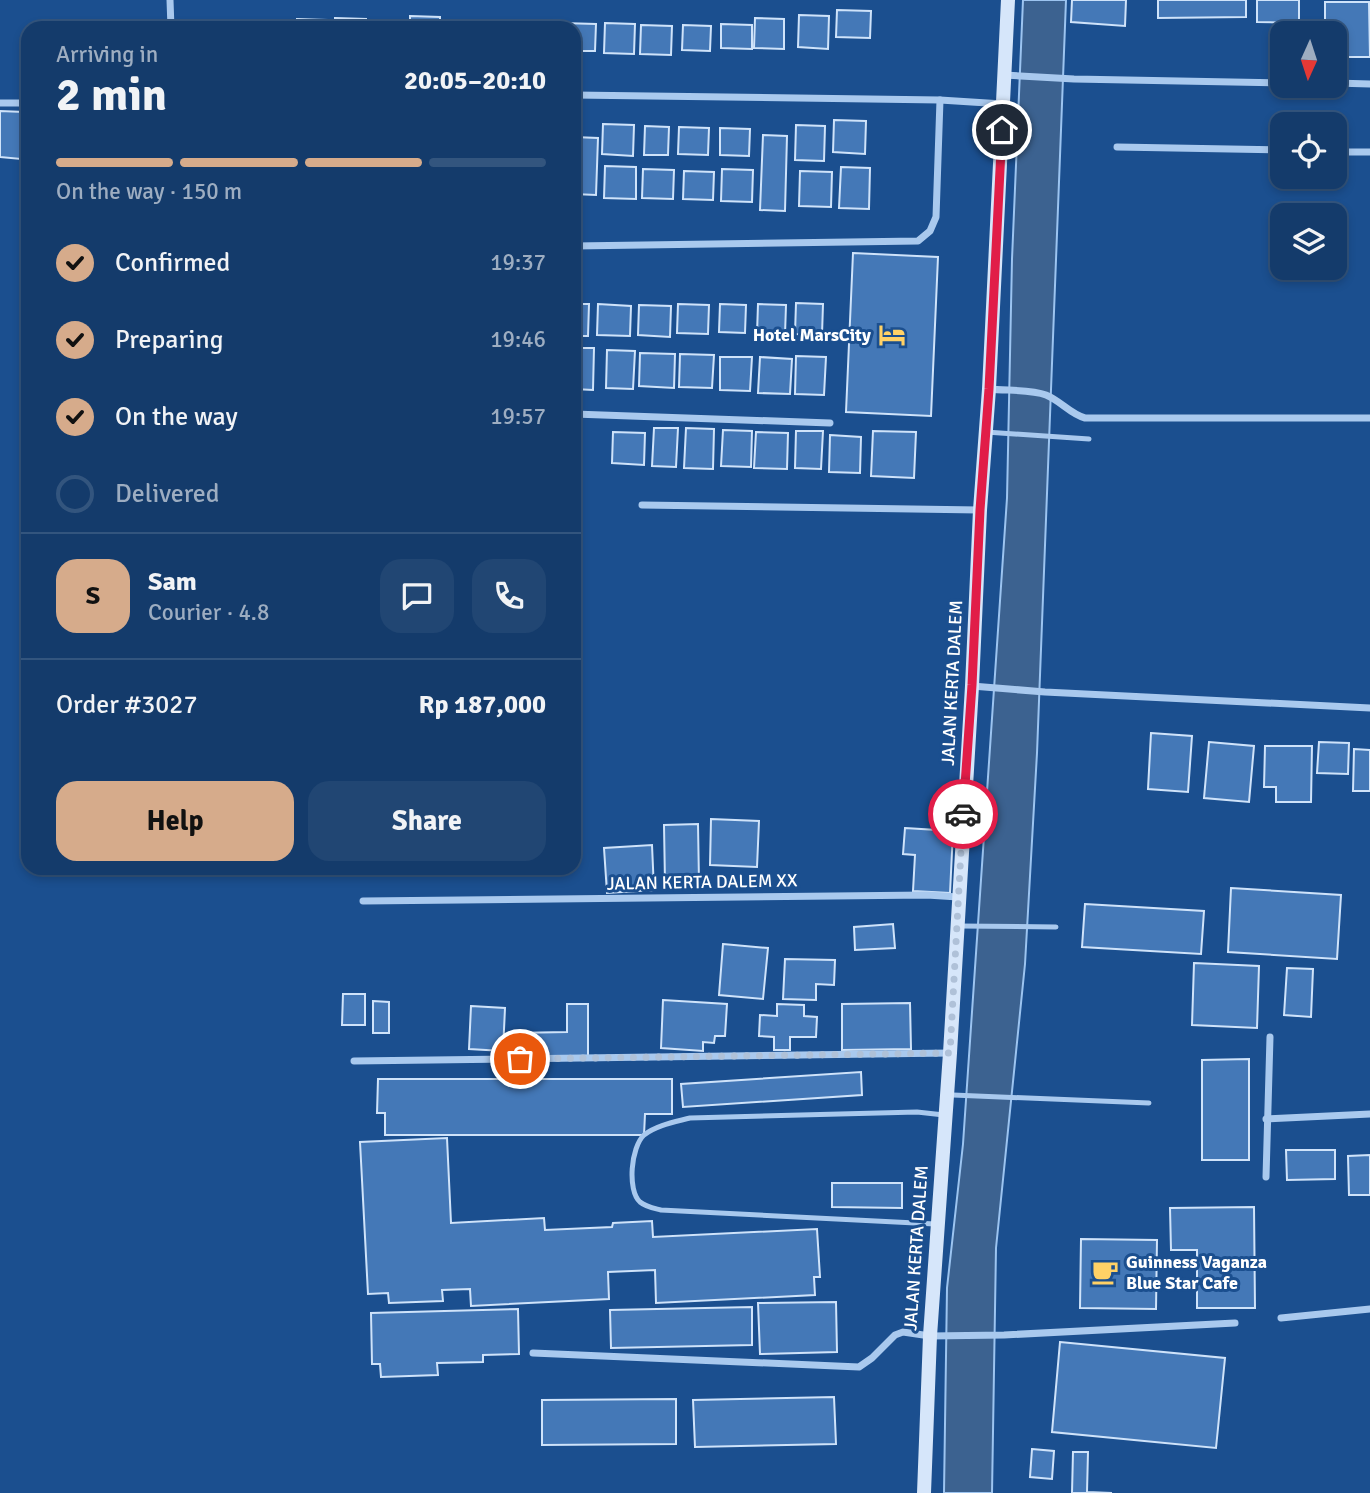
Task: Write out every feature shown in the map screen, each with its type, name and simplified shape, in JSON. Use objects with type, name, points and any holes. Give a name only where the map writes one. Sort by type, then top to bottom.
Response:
[{"type":"street","points":[[170,0],[171,21]]},
{"type":"street","name":"JALAN KERTA DALEM","points":[[924,1493],[936,1336],[938,1224],[972,685],[980,510],[986,432],[996,390],[1003,104],[1008,75],[1008,0]]},
{"type":"street","points":[[1008,75],[1270,83]]},
{"type":"street","points":[[1348,83],[1370,84]]},
{"type":"street","points":[[581,95],[940,100],[1003,104]]},
{"type":"street","points":[[581,246],[918,241],[930,231],[936,218],[940,100]]},
{"type":"street","points":[[0,103],[21,103]]},
{"type":"street","points":[[1117,147],[1270,150]]},
{"type":"street","points":[[1347,152],[1370,152]]},
{"type":"street","points":[[996,390],[1045,395],[1074,415],[1086,418],[1370,418]]},
{"type":"street","points":[[581,414],[830,423]]},
{"type":"street","points":[[642,505],[980,510]]},
{"type":"street","points":[[972,685],[1045,692],[1370,708]]},
{"type":"street","name":"JALAN KERTA DALEM XX","points":[[363,901],[927,895],[958,897]]},
{"type":"street","points":[[1266,1177],[1270,1037]]},
{"type":"street","points":[[354,1061],[950,1053]]},
{"type":"street","points":[[1266,1119],[1370,1114]]},
{"type":"street","points":[[1281,1318],[1370,1309]]},
{"type":"street","points":[[533,1353],[859,1367],[899,1333],[936,1336],[1004,1335],[1235,1323]]},
{"type":"lane","points":[[986,432],[1089,439]]},
{"type":"lane","points":[[956,926],[1056,927]]},
{"type":"lane","points":[[953,1094],[1149,1103]]},
{"type":"lane","points":[[938,1224],[661,1210],[648,1207],[638,1200],[633,1188],[632,1164],[642,1136],[662,1125],[690,1118],[917,1112],[944,1115]]},
{"type":"water","points":[[1023,0],[1066,0],[1037,753],[1025,964],[996,1248],[992,1493],[944,1493],[947,1288],[963,1144],[1007,498],[1012,259]]},
{"type":"building","points":[[1072,0],[1126,0],[1125,26],[1071,22]]},
{"type":"building","points":[[1158,0],[1246,0],[1246,17],[1158,18]]},
{"type":"building","points":[[1257,0],[1299,0],[1299,21],[1257,22]]},
{"type":"building","points":[[1325,2],[1369,2],[1370,57],[1348,57],[1348,21],[1325,21]]},
{"type":"building","points":[[837,10],[871,11],[870,38],[836,37]]},
{"type":"building","points":[[799,15],[829,16],[828,49],[798,47]]},
{"type":"building","points":[[410,16],[440,17],[440,21],[410,21]]},
{"type":"building","points":[[335,18],[366,19],[366,21],[335,21]]},
{"type":"building","points":[[755,18],[784,19],[784,49],[754,48]]},
{"type":"building","points":[[297,19],[327,20],[327,21]]},
{"type":"building","points":[[605,23],[635,24],[634,54],[604,53]]},
{"type":"building","points":[[581,24],[596,24],[595,51],[581,51]]},
{"type":"building","points":[[721,24],[752,25],[752,49],[721,48]]},
{"type":"building","points":[[641,25],[672,26],[671,55],[640,54]]},
{"type":"building","points":[[683,25],[711,26],[710,51],[682,50]]},
{"type":"building","points":[[0,111],[21,112],[21,159],[0,157]]},
{"type":"building","points":[[834,120],[866,121],[865,154],[833,152]]},
{"type":"building","points":[[603,124],[634,125],[633,156],[602,154]]},
{"type":"building","points":[[796,125],[825,126],[824,161],[795,160]]},
{"type":"building","points":[[645,126],[669,127],[668,155],[644,155]]},
{"type":"building","points":[[679,127],[709,128],[708,155],[678,154]]},
{"type":"building","points":[[720,128],[750,129],[749,156],[720,155]]},
{"type":"building","points":[[763,135],[787,136],[785,211],[760,210]]},
{"type":"building","points":[[581,137],[598,138],[596,195],[581,194]]},
{"type":"building","points":[[605,166],[636,167],[636,199],[604,198]]},
{"type":"building","points":[[841,167],[870,168],[869,209],[839,208]]},
{"type":"building","points":[[643,169],[674,170],[673,199],[642,198]]},
{"type":"building","points":[[722,169],[753,170],[752,202],[721,201]]},
{"type":"building","points":[[684,171],[714,172],[713,200],[683,199]]},
{"type":"building","points":[[800,171],[832,172],[831,207],[799,206]]},
{"type":"building","name":"Hotel MarsCity","points":[[853,253],[938,257],[931,416],[846,412]]},
{"type":"building","points":[[796,303],[823,304],[822,335],[795,334]]},
{"type":"building","points":[[581,304],[589,304],[588,336],[581,336]]},
{"type":"building","points":[[598,304],[631,306],[630,336],[597,335]]},
{"type":"building","points":[[678,304],[709,305],[708,334],[677,333]]},
{"type":"building","points":[[720,304],[746,305],[745,333],[719,332]]},
{"type":"building","points":[[758,304],[786,305],[785,335],[757,334]]},
{"type":"building","points":[[639,305],[671,306],[670,337],[638,335]]},
{"type":"building","points":[[581,348],[594,348],[593,390],[581,389]]},
{"type":"building","points":[[607,350],[635,351],[633,389],[606,388]]},
{"type":"building","points":[[640,353],[675,354],[674,388],[639,386]]},
{"type":"building","points":[[680,354],[714,355],[712,388],[679,387]]},
{"type":"building","points":[[796,356],[826,357],[824,395],[795,394]]},
{"type":"building","points":[[720,357],[752,357],[750,391],[720,390]]},
{"type":"building","points":[[760,357],[792,359],[790,394],[758,393]]},
{"type":"building","points":[[654,428],[678,428],[676,467],[652,466]]},
{"type":"building","points":[[686,428],[714,429],[713,469],[684,468]]},
{"type":"building","points":[[723,430],[752,431],[751,467],[721,466]]},
{"type":"building","points":[[796,431],[823,431],[821,469],[795,468]]},
{"type":"building","points":[[873,431],[916,432],[914,478],[871,476]]},
{"type":"building","points":[[613,432],[645,433],[644,465],[612,463]]},
{"type":"building","points":[[756,432],[788,433],[787,469],[754,468]]},
{"type":"building","points":[[830,435],[861,437],[860,473],[829,472]]},
{"type":"building","points":[[1151,733],[1192,736],[1188,792],[1148,789]]},
{"type":"building","points":[[1209,742],[1254,746],[1249,802],[1204,798]]},
{"type":"building","points":[[1319,742],[1349,743],[1348,774],[1317,773]]},
{"type":"building","points":[[1265,746],[1312,746],[1311,802],[1276,802],[1276,787],[1264,787]]},
{"type":"building","points":[[1354,749],[1370,750],[1370,791],[1353,791]]},
{"type":"building","points":[[711,819],[759,821],[757,867],[710,865]]},
{"type":"building","points":[[698,824],[699,883],[665,883],[664,825]]},
{"type":"building","points":[[905,828],[953,831],[950,893],[913,891],[915,855],[903,854]]},
{"type":"building","points":[[652,845],[654,890],[607,893],[604,848]]},
{"type":"building","points":[[1231,888],[1341,895],[1337,959],[1228,952]]},
{"type":"building","points":[[1085,904],[1204,911],[1201,954],[1082,947]]},
{"type":"building","points":[[893,924],[895,948],[855,950],[854,927]]},
{"type":"building","points":[[723,944],[768,948],[763,999],[719,995]]},
{"type":"building","points":[[785,959],[835,960],[834,985],[816,984],[816,1000],[783,999]]},
{"type":"building","points":[[1194,963],[1259,966],[1257,1028],[1192,1025]]},
{"type":"building","points":[[1287,968],[1313,969],[1311,1017],[1284,1015]]},
{"type":"building","points":[[343,994],[365,994],[365,1025],[342,1025]]},
{"type":"building","points":[[663,1000],[727,1004],[725,1036],[715,1036],[714,1043],[703,1042],[703,1051],[661,1048]]},
{"type":"building","points":[[373,1001],[389,1002],[389,1033],[373,1033]]},
{"type":"building","points":[[910,1003],[911,1049],[842,1050],[842,1004]]},
{"type":"building","points":[[567,1004],[588,1004],[588,1056],[513,1056],[513,1033],[567,1032]]},
{"type":"building","points":[[777,1004],[804,1005],[804,1016],[817,1017],[816,1037],[790,1037],[790,1050],[774,1050],[774,1037],[759,1036],[760,1015],[777,1016]]},
{"type":"building","points":[[471,1006],[505,1008],[503,1051],[469,1049]]},
{"type":"building","points":[[1249,1059],[1249,1160],[1202,1160],[1202,1060]]},
{"type":"building","points":[[861,1072],[862,1095],[683,1107],[681,1084]]},
{"type":"building","points":[[378,1079],[672,1079],[672,1114],[645,1114],[644,1135],[385,1135],[385,1113],[377,1113]]},
{"type":"building","points":[[447,1138],[451,1223],[544,1218],[545,1230],[612,1227],[613,1223],[652,1221],[653,1237],[817,1229],[820,1277],[814,1277],[815,1295],[656,1303],[655,1270],[608,1272],[609,1299],[471,1306],[470,1289],[442,1290],[443,1301],[389,1303],[388,1293],[368,1294],[360,1142]]},
{"type":"building","points":[[1286,1150],[1335,1150],[1335,1179],[1287,1180]]},
{"type":"building","points":[[1370,1155],[1370,1195],[1349,1195],[1348,1156]]},
{"type":"building","points":[[832,1183],[902,1183],[902,1208],[832,1207]]},
{"type":"building","points":[[1254,1207],[1255,1308],[1197,1308],[1197,1250],[1171,1250],[1170,1208]]},
{"type":"building","points":[[1081,1239],[1157,1240],[1156,1309],[1080,1308]]},
{"type":"building","points":[[836,1302],[837,1352],[760,1354],[758,1303]]},
{"type":"building","points":[[752,1307],[752,1345],[611,1348],[610,1310]]},
{"type":"building","points":[[518,1309],[519,1354],[483,1355],[483,1362],[437,1363],[438,1375],[381,1377],[380,1364],[372,1364],[371,1313]]},
{"type":"building","points":[[1060,1342],[1225,1358],[1216,1448],[1052,1432]]},
{"type":"building","points":[[834,1397],[836,1444],[695,1447],[693,1400]]},
{"type":"building","points":[[676,1399],[676,1444],[542,1445],[542,1400]]},
{"type":"building","points":[[1032,1449],[1054,1451],[1052,1479],[1030,1477]]},
{"type":"building","points":[[1073,1452],[1088,1452],[1087,1492],[1112,1493],[1072,1493]]},
{"type":"way so far","points":[[520,1059],[950,1053],[963,814]]},
{"type":"place","name":"Hotel MarsCity","points":[[892,335]]},
{"type":"place","name":"Guinness Vaganza Blue Star Cafe","points":[[1105,1272]]},
{"type":"route","points":[[963,814],[1002,130]]}]
